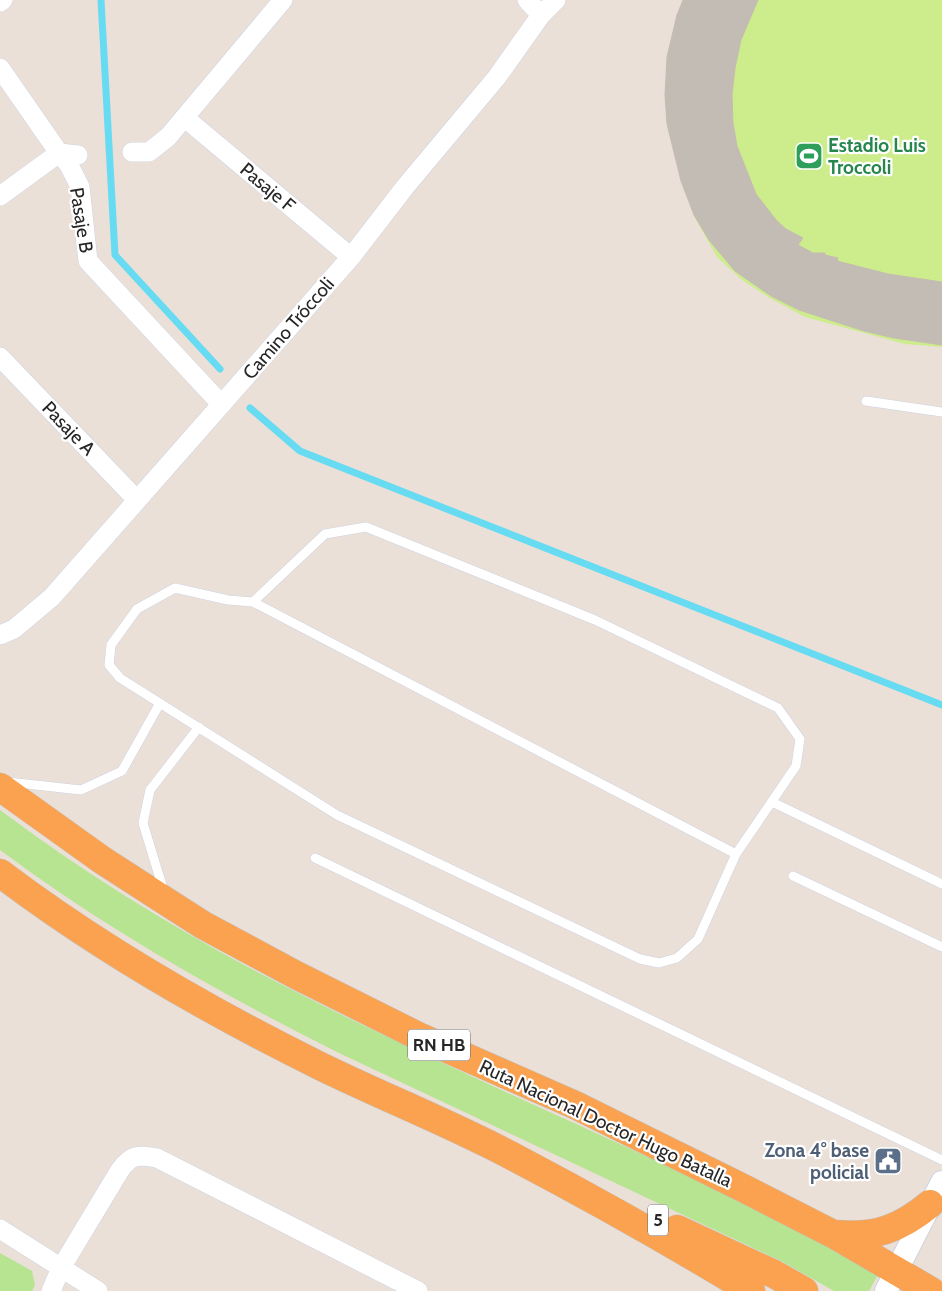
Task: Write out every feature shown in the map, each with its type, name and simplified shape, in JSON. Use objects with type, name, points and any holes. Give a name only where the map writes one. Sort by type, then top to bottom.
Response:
[{"type":"highway","name":"Ruta Nacional Doctor Hugo Batalla","points":[[0,787],[102,860],[203,925],[305,980],[418,1036],[575,1105],[833,1234],[891,1281],[931,1291]]},
{"type":"highway","points":[[0,873],[84,933],[164,984],[233,1022],[320,1066],[509,1154],[692,1255],[751,1291]]},
{"type":"highway","name":"5","points":[[509,1154],[723,1250],[804,1291]]},
{"type":"highway","points":[[833,1234],[854,1236],[875,1234],[895,1227],[914,1217],[936,1193]]},
{"type":"street","points":[[132,152],[150,152],[168,137],[283,0]]},
{"type":"street","points":[[527,0],[541,15]]},
{"type":"street","name":"Camino Tróccoli","points":[[0,634],[14,629],[52,597],[351,257],[404,187],[496,77],[541,15],[556,0]]},
{"type":"street","name":"Pasaje B","points":[[0,68],[59,154],[69,165],[80,187],[88,261],[221,404]]},
{"type":"street","name":"Pasaje F","points":[[185,118],[351,257]]},
{"type":"street","points":[[0,196],[59,154],[78,155]]},
{"type":"street","name":"Pasaje A","points":[[0,356],[137,500]]},
{"type":"street","points":[[51,1291],[61,1268],[120,1170],[129,1158],[140,1156],[157,1158],[418,1291]]},
{"type":"street","points":[[891,1281],[936,1193]]},
{"type":"street","points":[[0,1229],[98,1291]]},
{"type":"lane","points":[[866,402],[942,412]]},
{"type":"lane","points":[[253,602],[325,534],[366,527],[595,620],[778,708],[800,740],[796,766],[736,854],[698,939],[677,958],[659,963],[640,959],[337,815],[120,678],[109,665],[111,645],[137,609],[175,588],[228,600],[253,602],[736,854]]},
{"type":"lane","points":[[0,781],[81,790],[122,771],[160,703]]},
{"type":"lane","points":[[167,902],[143,824],[150,790],[199,727]]},
{"type":"lane","points":[[772,802],[942,884]]},
{"type":"lane","points":[[315,858],[942,1160]]},
{"type":"lane","points":[[793,876],[942,947]]},
{"type":"green space","name":"Estadio Luis Troccoli","points":[[689,0],[942,0],[942,347],[905,344],[805,317],[742,280],[717,257],[695,218],[683,184]]},
{"type":"green space","points":[[0,810],[114,889],[193,937],[275,981],[457,1070],[740,1201],[878,1275],[869,1291],[834,1291],[783,1262],[339,1053],[251,1008],[165,959],[81,907],[0,850]]},
{"type":"green space","points":[[0,1253],[32,1271],[35,1285],[32,1291],[0,1291]]},
{"type":"building","points":[[683,0],[758,0],[741,40],[732,95],[733,123],[737,146],[756,194],[777,221],[786,229],[803,238],[798,245],[813,253],[825,253],[825,255],[838,258],[837,261],[888,274],[942,282],[942,345],[894,338],[864,331],[799,310],[771,296],[735,271],[709,240],[694,215],[681,181],[667,124],[665,95],[667,57],[677,15]]},
{"type":"waterway","points":[[101,0],[115,255],[220,369]]},
{"type":"waterway","points":[[250,408],[300,451],[942,705]]},
{"type":"place","name":"Estadio Luis Troccoli","points":[[809,156]]},
{"type":"place","name":"Zona 4° base policial","points":[[888,1161]]}]
